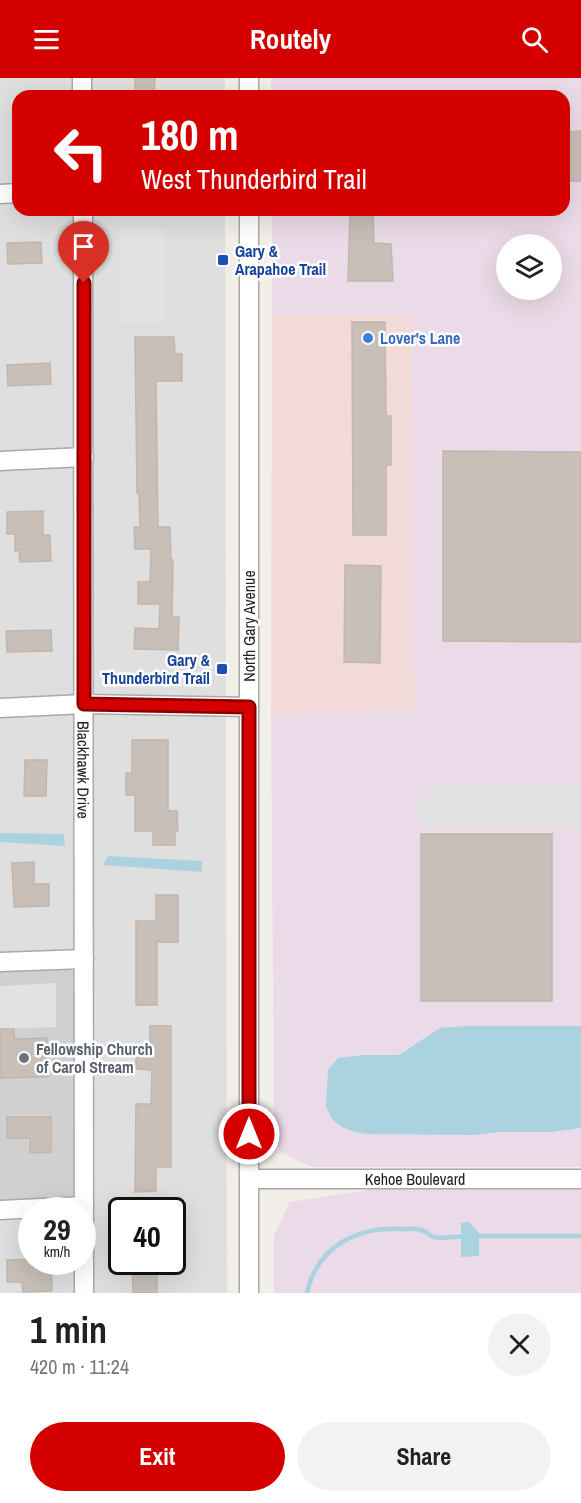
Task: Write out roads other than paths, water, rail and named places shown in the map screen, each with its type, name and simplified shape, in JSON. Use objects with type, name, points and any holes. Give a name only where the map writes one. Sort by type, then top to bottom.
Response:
[{"type":"street","name":"Blackhawk Drive","points":[[83,216],[84,1197]]},
{"type":"street","name":"North Gary Avenue","points":[[249,216],[249,1293]]},
{"type":"street","points":[[0,461],[84,458]]},
{"type":"street","points":[[0,708],[84,704],[249,707]]},
{"type":"street","points":[[0,962],[84,959]]},
{"type":"street","name":"Kehoe Boulevard","points":[[249,1179],[581,1179]]},
{"type":"street","points":[[0,1210],[18,1209]]},
{"type":"street","name":"Blackhawk Drive","points":[[84,1275],[84,1293]]},
{"type":"water","points":[[0,833],[64,834],[65,846],[0,842]]},
{"type":"water","points":[[108,856],[202,861],[202,872],[103,865]]},
{"type":"water","points":[[581,1026],[581,1128],[552,1132],[500,1132],[474,1135],[367,1134],[342,1127],[332,1119],[326,1107],[328,1070],[338,1058],[399,1055],[440,1028]]},
{"type":"water","points":[[469,1222],[479,1233],[479,1256],[461,1257],[461,1223]]},
{"type":"waterway","points":[[307,1293],[312,1277],[330,1251],[355,1236],[386,1229],[417,1229],[437,1238],[466,1236]]},
{"type":"waterway","points":[[475,1236],[581,1236]]},
{"type":"place","name":"Gary & Arapahoe Trail","points":[[223,260]]},
{"type":"place","name":"Lover's Lane","points":[[368,338]]},
{"type":"place","name":"Gary & Thunderbird Trail","points":[[222,669]]},
{"type":"place","name":"Fellowship Church of Carol Stream","points":[[24,1058]]}]
